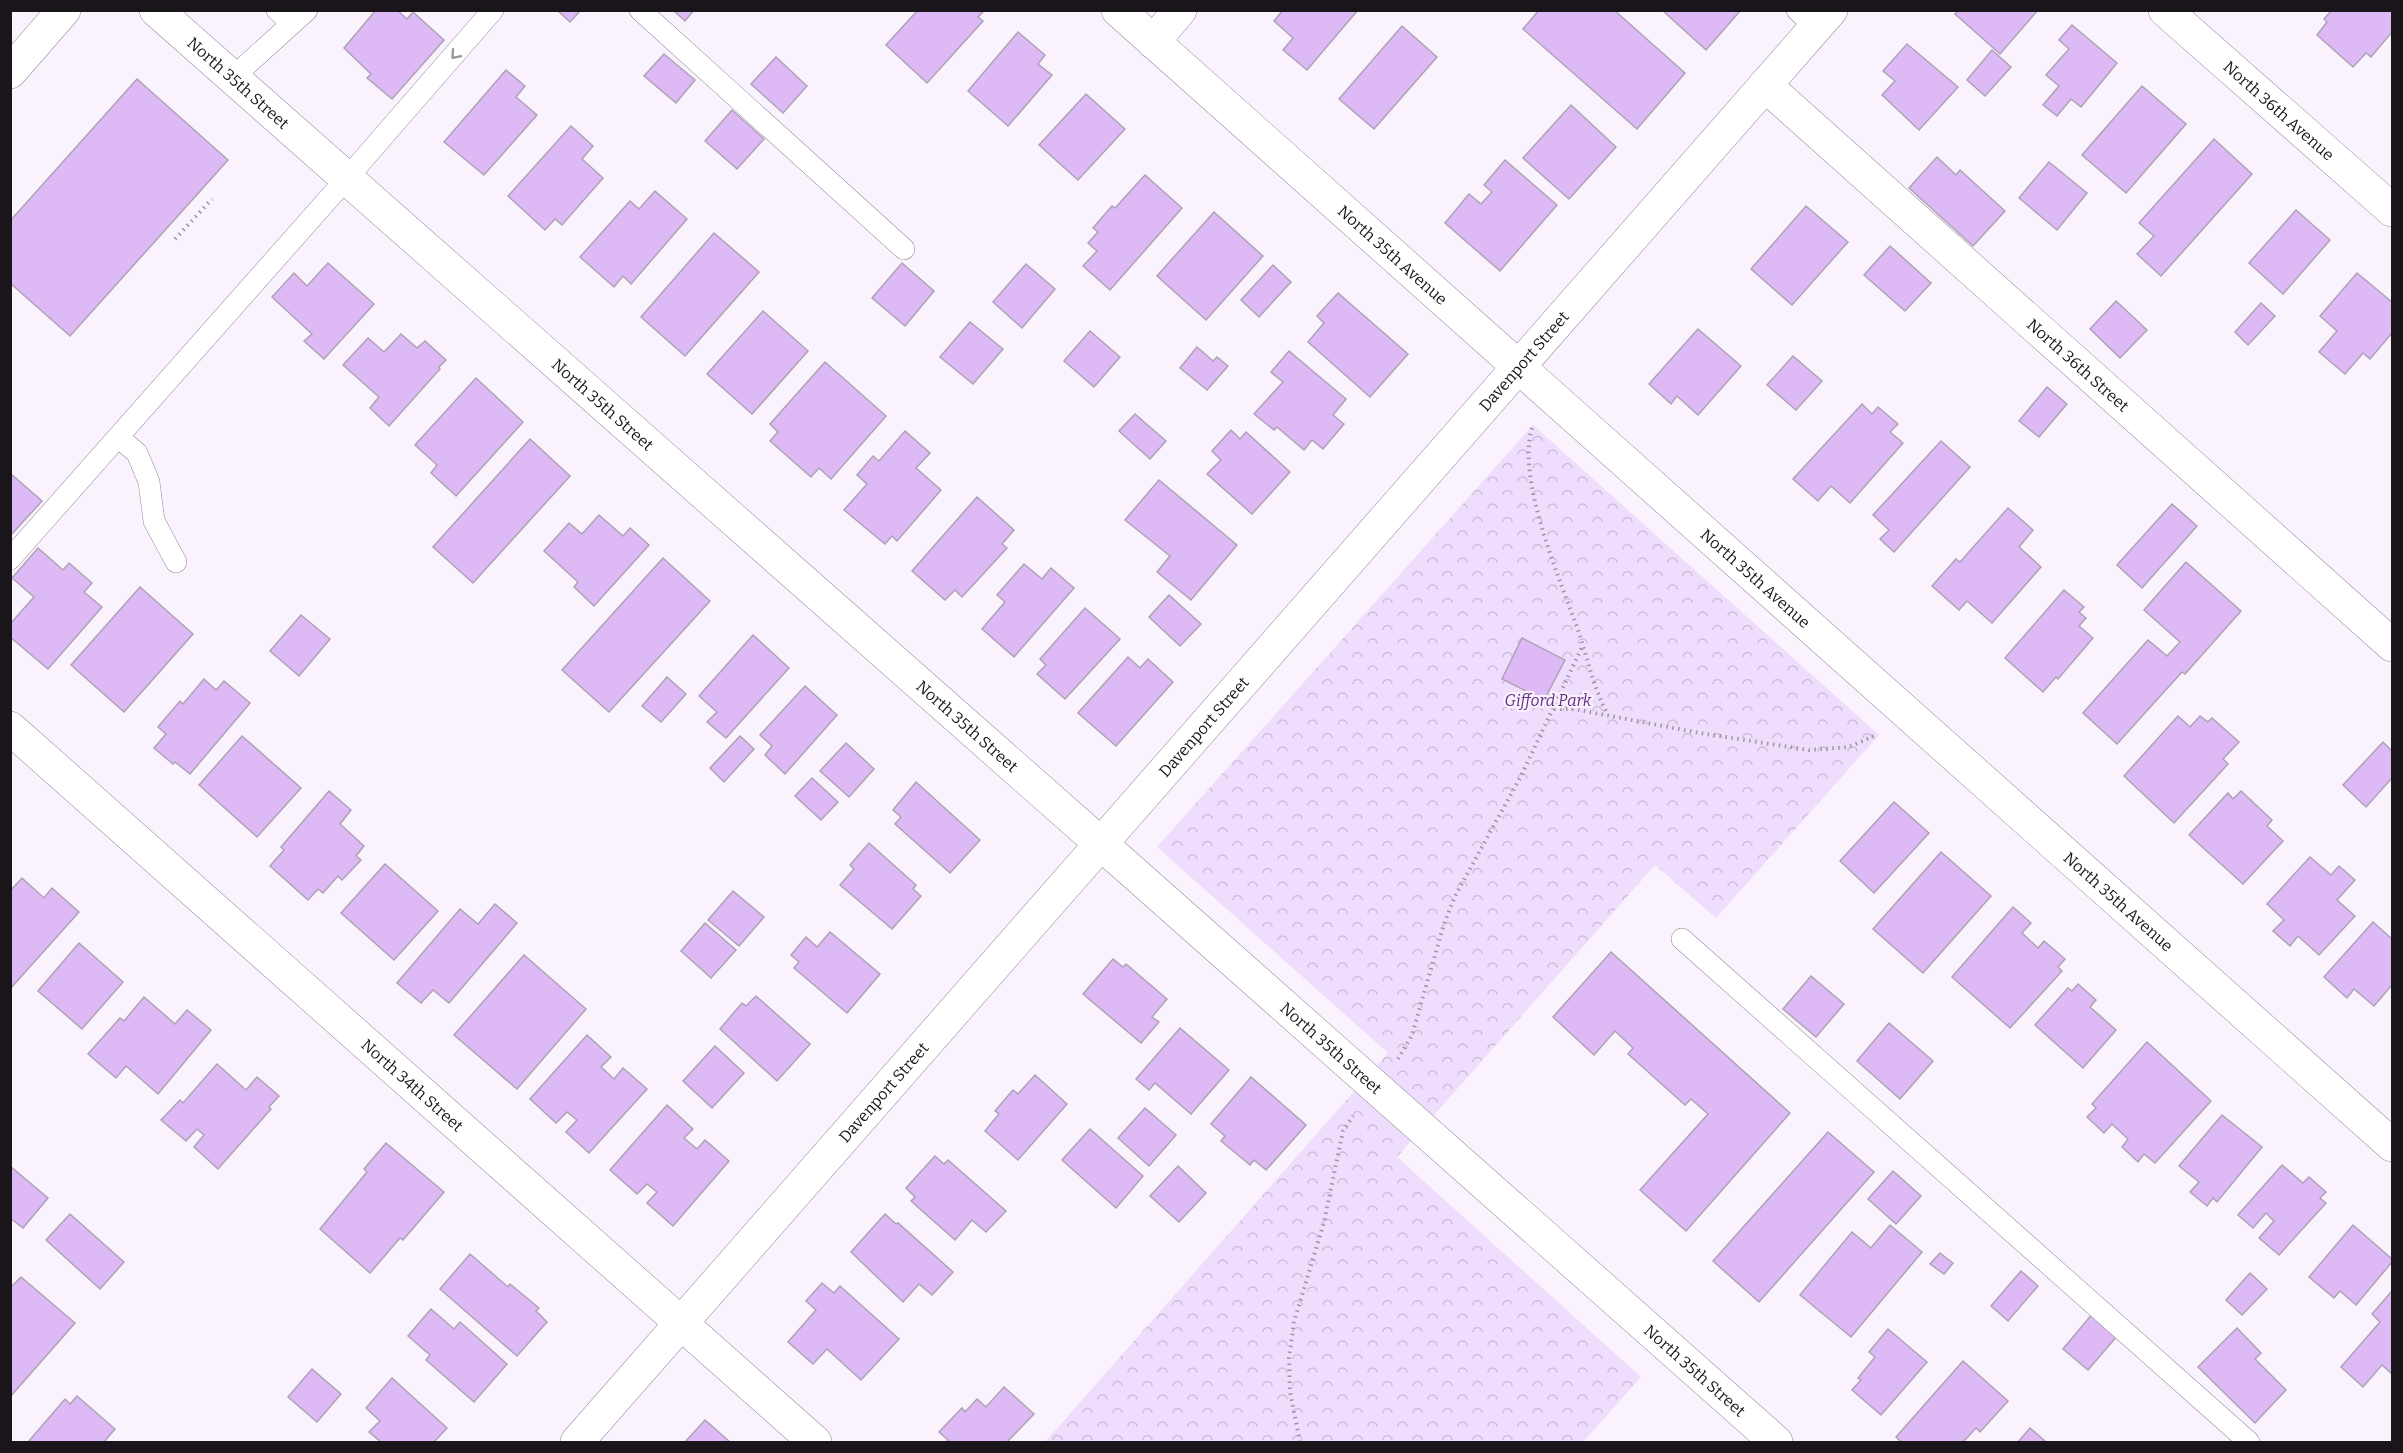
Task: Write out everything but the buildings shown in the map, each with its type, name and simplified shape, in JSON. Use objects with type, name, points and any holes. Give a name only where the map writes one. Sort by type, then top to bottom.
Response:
[{"type":"main road","points":[[10,72],[64,10]]},
{"type":"main road","name":"North 35th Street","points":[[156,10],[1102,844],[1776,1443]]},
{"type":"main road","name":"North 35th Avenue","points":[[1118,10],[2392,1144]]},
{"type":"main road","points":[[1153,42],[1180,10]]},
{"type":"main road","name":"North 36th Avenue","points":[[2165,10],[2392,210]]},
{"type":"main road","name":"Davenport Street","points":[[577,1443],[1765,85],[1814,16]]},
{"type":"main road","name":"North 36th Street","points":[[1765,85],[2392,645]]},
{"type":"main road","name":"North 34th Street","points":[[10,728],[815,1443]]},
{"type":"lane","points":[[10,559],[493,10]]},
{"type":"lane","points":[[640,10],[904,249]]},
{"type":"lane","points":[[232,78],[292,15]]},
{"type":"lane","points":[[118,437],[137,453],[149,482],[154,521],[176,562]]},
{"type":"lane","points":[[1682,939],[2249,1443]]},
{"type":"path","points":[[175,239],[212,199]]},
{"type":"path","points":[[1533,425],[1527,444],[1530,477],[1541,522],[1583,645],[1597,694],[1608,715]]},
{"type":"path","points":[[1397,1061],[1412,1035],[1444,924],[1455,896],[1520,778],[1583,645]]},
{"type":"path","points":[[1554,709],[1574,709],[1700,733],[1809,750],[1848,747],[1879,735]]},
{"type":"path","points":[[1300,1443],[1290,1392],[1289,1358],[1294,1322],[1324,1222],[1343,1131],[1353,1116]]},
{"type":"green space","name":"Gifford Park","points":[[1533,425],[1879,735],[1716,918],[1655,865],[1397,1157],[1641,1377],[1583,1442],[1045,1442],[1388,1053],[1157,847]]}]
